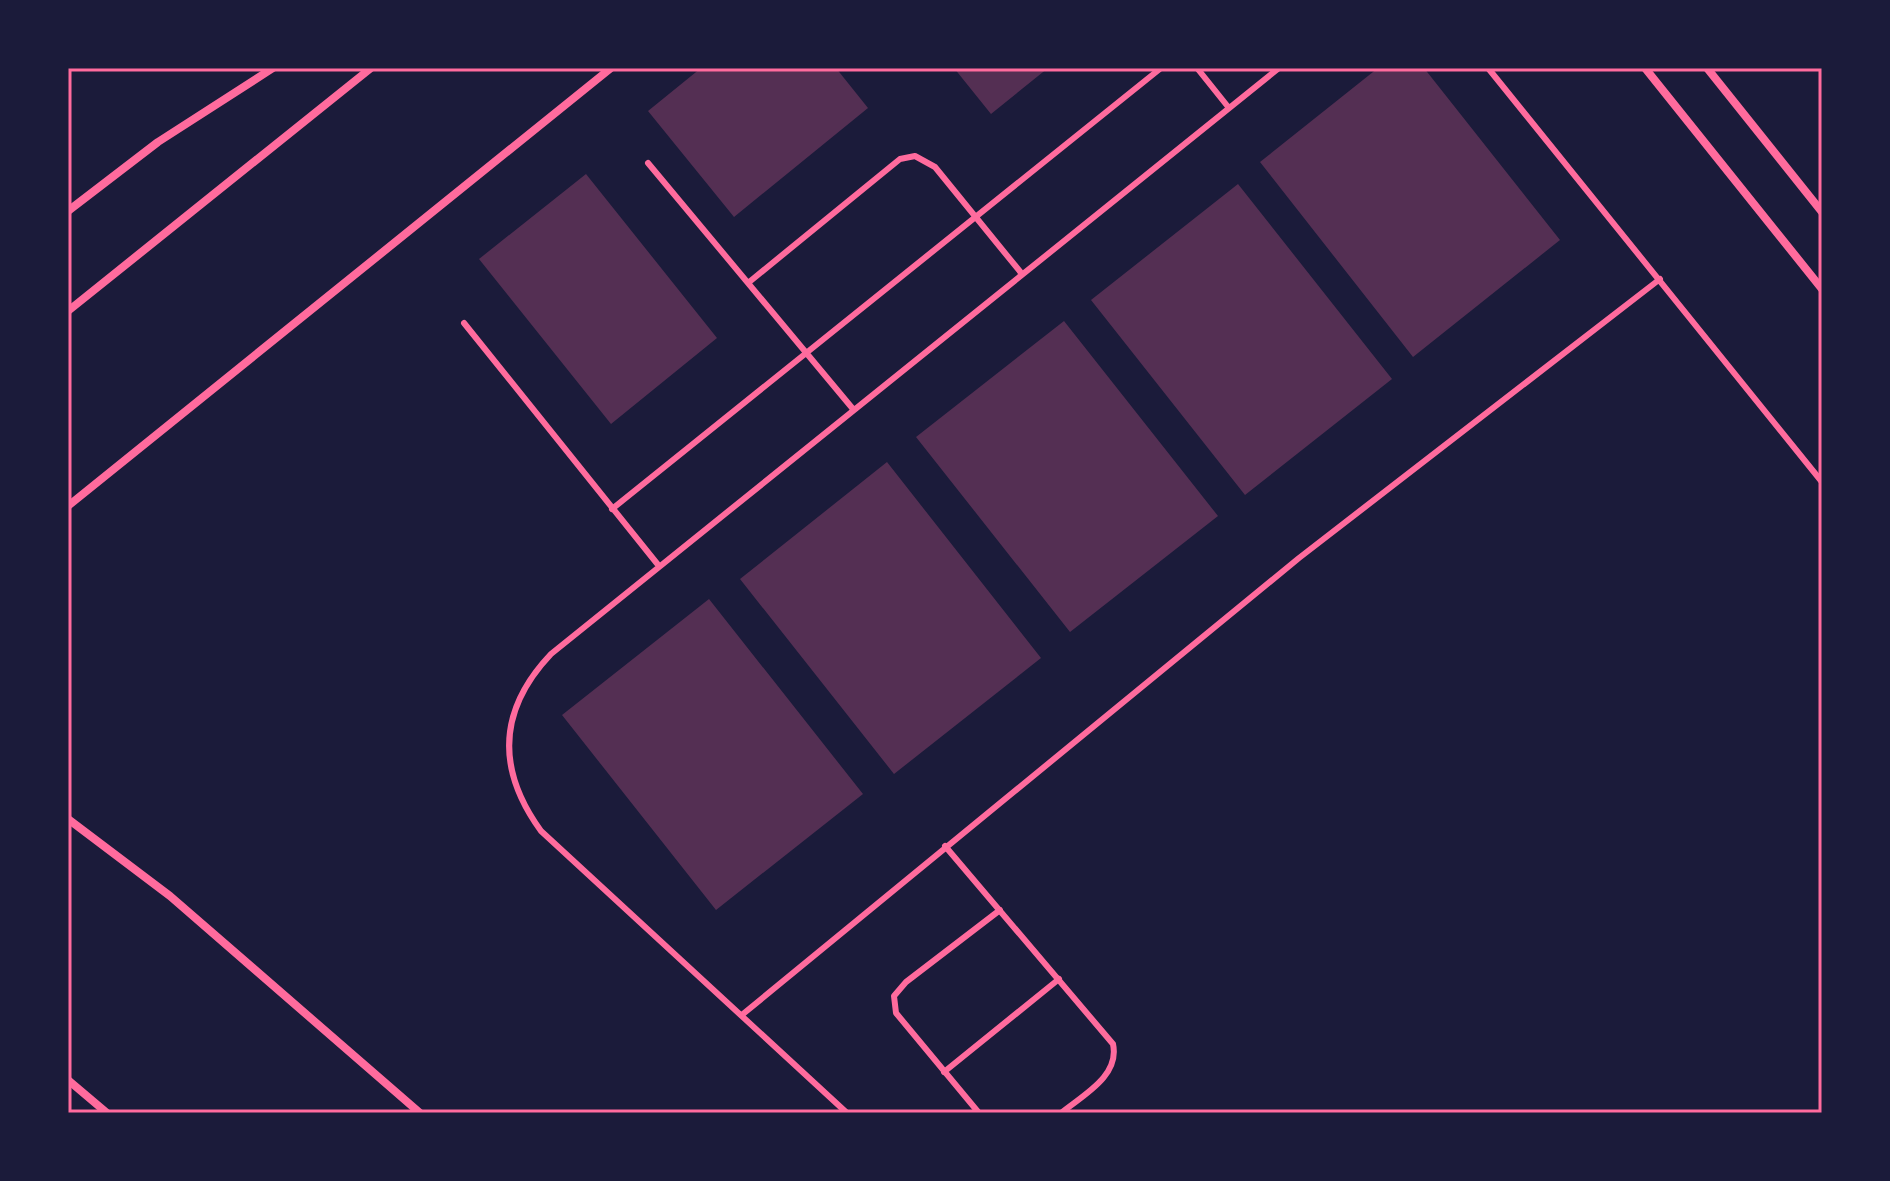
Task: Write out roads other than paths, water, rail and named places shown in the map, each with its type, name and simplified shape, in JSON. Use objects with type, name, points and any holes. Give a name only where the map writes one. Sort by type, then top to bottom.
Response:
[{"type":"street","points":[[68,211],[158,142],[273,68]]},
{"type":"street","points":[[68,311],[371,68]]},
{"type":"street","points":[[68,506],[611,68]]},
{"type":"street","points":[[1645,68],[1822,289]]},
{"type":"street","points":[[1707,68],[1822,212]]},
{"type":"street","points":[[68,819],[170,896],[420,1113]]},
{"type":"street","points":[[68,1080],[107,1113]]},
{"type":"lane","points":[[612,509],[1161,68]]},
{"type":"lane","points":[[1197,68],[1229,108]]},
{"type":"lane","points":[[847,1113],[541,831],[523,807],[509,764],[512,717],[534,673],[659,566],[1279,68]]},
{"type":"lane","points":[[1488,68],[1822,482]]},
{"type":"lane","points":[[748,283],[908,156],[930,161],[1022,274]]},
{"type":"lane","points":[[648,163],[853,409]]},
{"type":"lane","points":[[743,1014],[1299,558],[1660,279]]},
{"type":"lane","points":[[464,323],[659,566]]},
{"type":"lane","points":[[945,846],[1109,1036],[1115,1053],[1104,1078],[1061,1113]]},
{"type":"lane","points":[[979,1113],[896,1013],[894,996],[899,988],[1000,910]]},
{"type":"lane","points":[[944,1072],[1059,979]]}]
